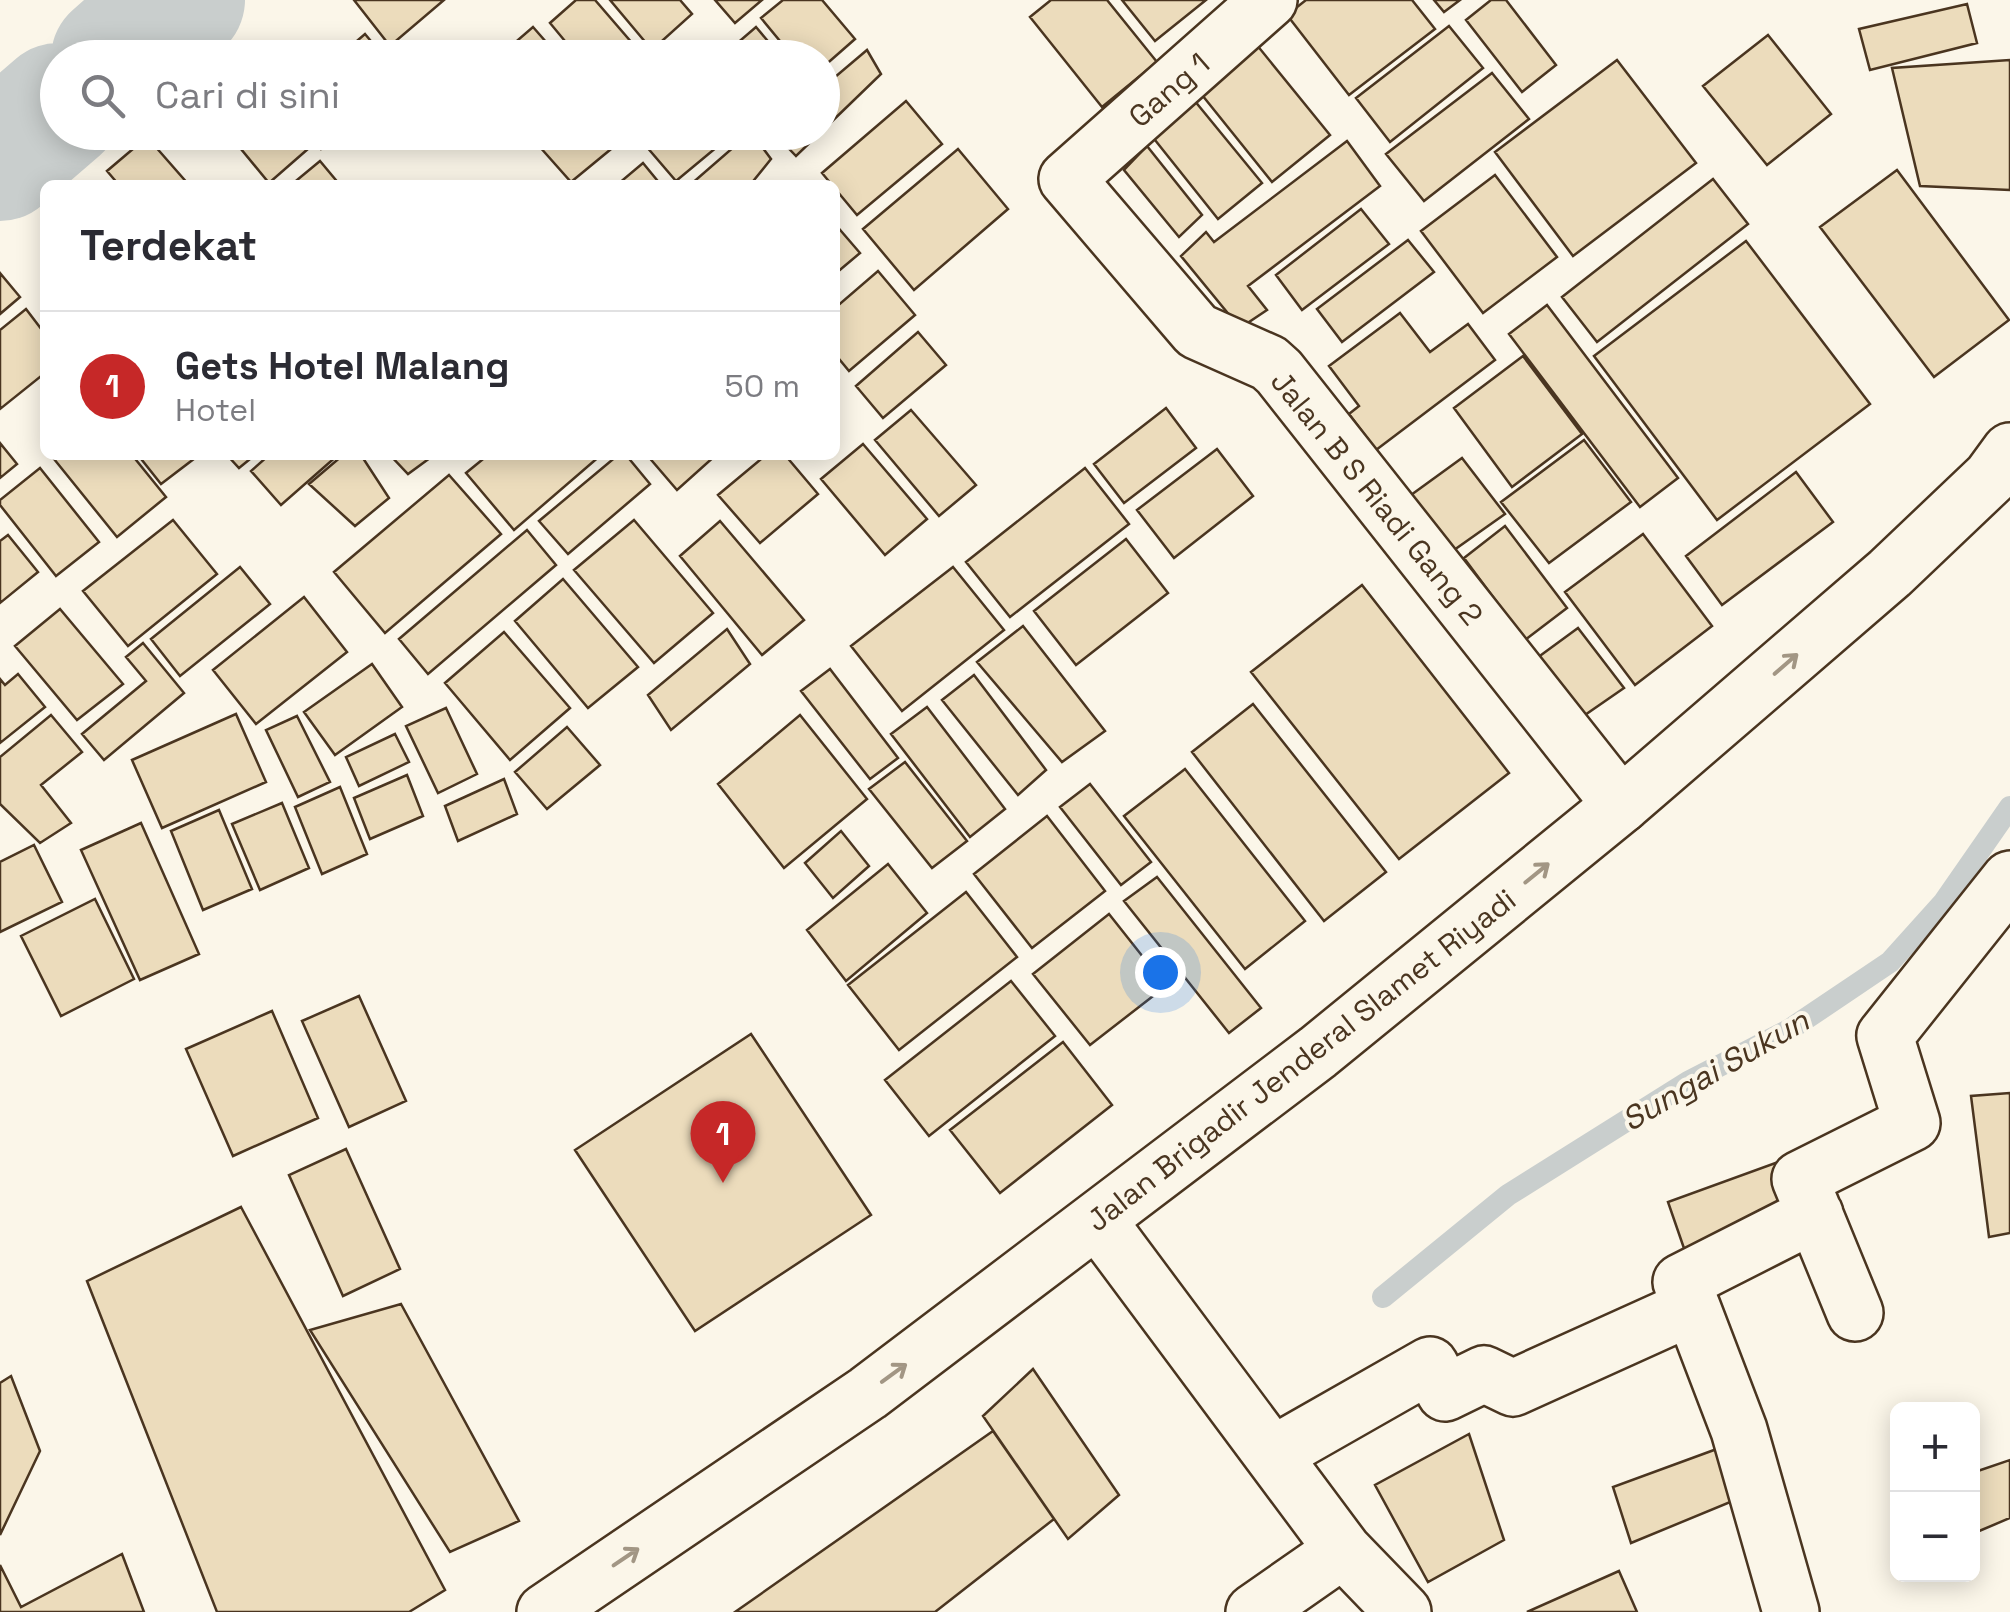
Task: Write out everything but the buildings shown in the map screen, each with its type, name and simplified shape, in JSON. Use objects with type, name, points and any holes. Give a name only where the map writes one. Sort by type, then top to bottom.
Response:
[{"type":"street","name":"Gang 1","points":[[1068,179],[1268,0]]},
{"type":"street","name":"Jalan B S Riadi Gang 2","points":[[1068,179],[1197,332],[1270,363],[1279,372],[1621,806]]},
{"type":"street","name":"Jalan Brigadir Jenderal Slamet Riyadi","points":[[545,1612],[868,1392],[1098,1222],[1318,1052],[1621,806],[2004,473]]},
{"type":"street","points":[[1855,1312],[1800,1179],[1912,1123],[1885,1036],[2010,879]]},
{"type":"street","points":[[1791,1612],[1739,1430],[1680,1282],[1814,1214]]},
{"type":"street","points":[[1098,1222],[1343,1550],[1403,1612]]},
{"type":"street","points":[[1272,1455],[1430,1365],[1445,1393],[1484,1374],[1513,1388],[1692,1307]]},
{"type":"street","points":[[1254,1612],[1343,1550]]},
{"type":"street","points":[[1343,1550],[1364,1612]]},
{"type":"waterway","points":[[135,40],[181,0]]},
{"type":"waterway","points":[[0,157],[40,123]]},
{"type":"waterway","name":"Sungai Sukun","points":[[1383,1297],[1508,1195],[1688,1082],[1789,1030],[1890,962],[1944,902],[2010,807]]},
{"type":"place","name":"Gets Hotel Malang","points":[[723,1183]]}]
